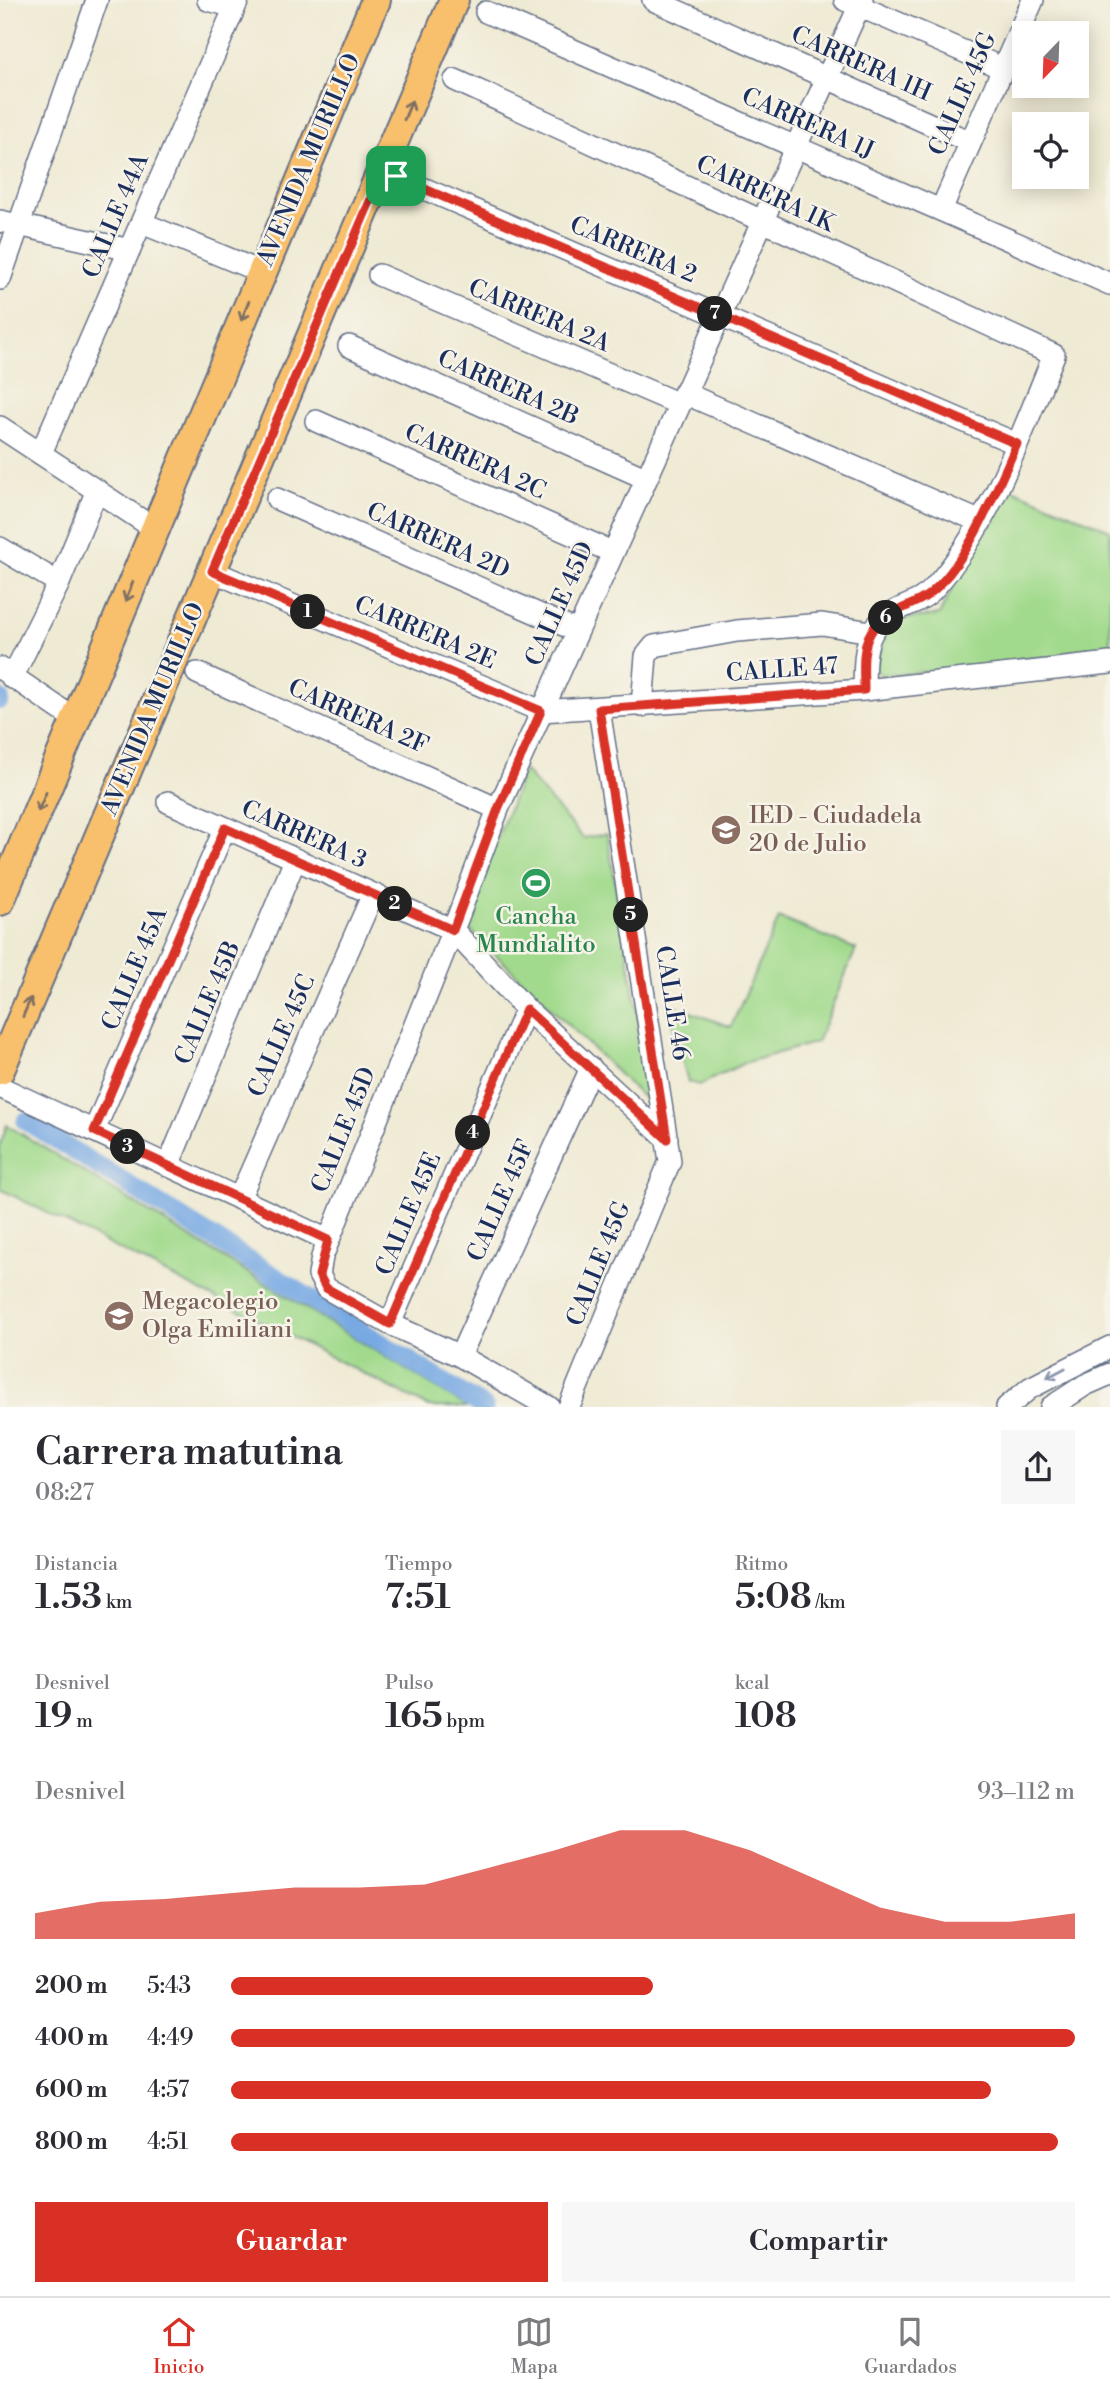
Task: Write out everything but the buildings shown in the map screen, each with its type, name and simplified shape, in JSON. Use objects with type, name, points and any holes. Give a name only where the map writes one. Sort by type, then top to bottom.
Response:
[{"type":"main road","name":"AVENIDA MURILLO","points":[[3,884],[76,720],[376,0]]},
{"type":"main road","name":"AVENIDA MURILLO","points":[[0,1070],[454,0]]},
{"type":"street","points":[[0,279],[10,223],[97,0]]},
{"type":"street","points":[[208,0],[237,4]]},
{"type":"street","name":"CARRERA 1H","points":[[653,0],[970,142]]},
{"type":"street","name":"CALLE 45G","points":[[941,210],[1033,0]]},
{"type":"street","points":[[855,2],[1002,68]]},
{"type":"street","name":"CALLE 45D","points":[[549,1407],[460,1356],[390,1324],[326,1288],[319,1275],[328,1240],[453,930],[498,809],[645,478],[798,148],[828,78],[855,2]]},
{"type":"street","name":"CALLE 44A","points":[[41,453],[237,4]]},
{"type":"street","name":"CARRERA 1J","points":[[486,12],[1110,284]]},
{"type":"street","name":"CARRERA 1K","points":[[455,80],[1054,355],[1017,444]]},
{"type":"street","name":"CARRERA 2","points":[[383,171],[1017,444]]},
{"type":"street","points":[[10,223],[130,250]]},
{"type":"street","points":[[142,223],[261,272]]},
{"type":"street","name":"CARRERA 2A","points":[[379,275],[981,522]]},
{"type":"street","name":"CARRERA 2B","points":[[349,345],[645,478]]},
{"type":"street","name":"CARRERA 2C","points":[[316,421],[612,552]]},
{"type":"street","points":[[0,427],[155,529]]},
{"type":"street","points":[[864,690],[865,651],[871,632],[894,612],[928,595],[951,569],[981,522],[1017,444]]},
{"type":"street","points":[[76,720],[6,673],[59,583],[96,490]]},
{"type":"street","name":"CARRERA 2D","points":[[277,499],[577,631]]},
{"type":"street","points":[[0,548],[59,583]]},
{"type":"street","name":"CARRERA 2E","points":[[212,571],[541,711]]},
{"type":"street","points":[[642,706],[646,656],[654,646],[737,631],[822,624],[871,632]]},
{"type":"street","name":"CALLE 47","points":[[541,711],[864,690],[1110,663]]},
{"type":"street","name":"CARRERA 2F","points":[[197,673],[498,809]]},
{"type":"street","name":"CALLE 46","points":[[599,709],[667,1139]]},
{"type":"street","name":"CARRERA 3","points":[[168,802],[453,930],[526,1009],[667,1139]]},
{"type":"street","name":"CALLE 45A","points":[[94,1131],[225,828]]},
{"type":"street","name":"CALLE 45B","points":[[168,1166],[295,860]]},
{"type":"street","name":"CALLE 45C","points":[[239,1199],[373,894]]},
{"type":"street","name":"CALLE 45E","points":[[390,1324],[526,1009]]},
{"type":"street","name":"CALLE 45F","points":[[460,1356],[591,1068]]},
{"type":"street","points":[[0,1087],[328,1240]]},
{"type":"street","name":"CALLE 45G","points":[[569,1407],[670,1161],[667,1139]]},
{"type":"street","points":[[1007,1407],[1030,1388],[1110,1347]]},
{"type":"street","points":[[1051,1407],[1085,1385],[1110,1374]]},
{"type":"green space","points":[[1003,485],[1110,530],[1110,655],[881,676],[873,666],[875,636],[892,620],[939,615]]},
{"type":"green space","points":[[524,770],[583,838],[607,834],[654,1108],[464,924]]},
{"type":"green space","points":[[779,918],[856,949],[817,1042],[744,1063],[700,1085],[688,1082],[667,1003],[731,1027]]},
{"type":"green space","points":[[7,1125],[467,1407],[429,1407],[0,1189],[0,1145]]},
{"type":"waterway","points":[[26,1121],[484,1407]]},
{"type":"place","name":"IED - Ciudadela 20 de Julio","points":[[726,830]]},
{"type":"place","name":"Cancha Mundialito","points":[[536,883]]},
{"type":"place","name":"Megacolegio Olga Emiliani","points":[[119,1316]]},
{"type":"route","points":[[383,171],[396,176],[1017,444],[981,522],[951,569],[928,595],[894,612],[871,632],[865,651],[864,690],[599,709],[667,1139],[526,1009],[390,1324],[326,1288],[319,1275],[328,1240],[94,1131],[225,828],[453,930],[498,809],[541,711],[212,571],[383,171]]}]
